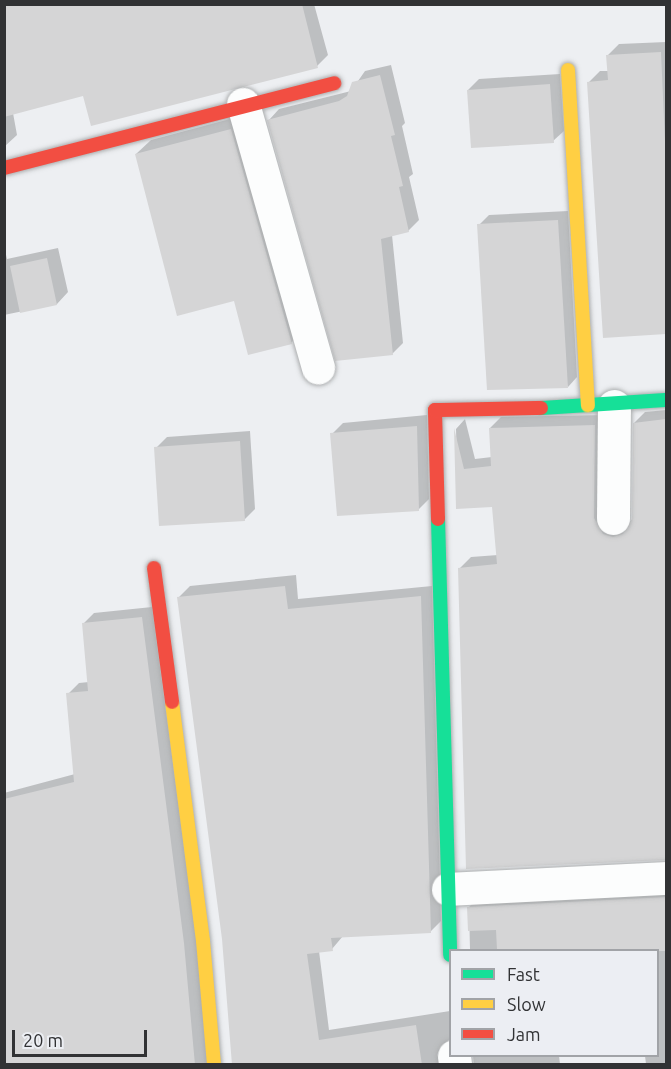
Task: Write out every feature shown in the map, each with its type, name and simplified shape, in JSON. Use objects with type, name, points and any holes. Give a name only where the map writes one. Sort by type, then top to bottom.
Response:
[{"type":"street","points":[[568,69],[614,518]]},
{"type":"street","points":[[4,168],[243,104],[334,83]]},
{"type":"street","points":[[243,104],[318,368]]},
{"type":"street","points":[[450,949],[435,410],[601,406],[666,400]]},
{"type":"street","points":[[154,568],[203,940],[214,1065]]},
{"type":"street","points":[[448,889],[666,879]]},
{"type":"building","points":[[4,4],[302,4],[318,68],[91,126],[83,96],[4,117]]},
{"type":"building","points":[[661,52],[666,164],[666,334],[603,338],[587,82],[608,80],[606,55]]},
{"type":"building","points":[[380,75],[395,135],[391,136],[403,186],[399,187],[409,232],[381,239],[393,355],[335,361],[267,120],[339,101],[347,96],[352,82]]},
{"type":"building","points":[[550,84],[554,143],[471,148],[467,90]]},
{"type":"building","points":[[231,129],[292,344],[248,355],[234,301],[177,316],[135,154]]},
{"type":"building","points":[[558,220],[568,388],[487,390],[477,224]]},
{"type":"building","points":[[47,258],[57,305],[20,313],[10,266]]},
{"type":"building","points":[[666,419],[666,860],[466,869],[458,568],[497,564],[492,507],[456,509],[454,428],[464,469],[491,466],[489,428],[595,425],[594,518],[603,534],[613,537],[623,534],[632,519],[633,423]]},
{"type":"building","points":[[417,426],[419,511],[337,516],[330,433]]},
{"type":"building","points":[[240,441],[245,521],[159,526],[154,447]]},
{"type":"building","points":[[285,586],[288,609],[421,596],[431,933],[331,938],[333,951],[307,954],[319,1040],[416,1025],[422,1065],[232,1065],[222,939],[177,597]]},
{"type":"building","points":[[142,617],[184,943],[195,1065],[4,1065],[4,799],[74,782],[66,693],[88,691],[82,623]]},
{"type":"building","points":[[666,897],[666,951],[659,951],[659,949],[497,949],[496,930],[468,931],[467,907]]},
{"type":"traffic: fast","points":[[541,408],[666,400]]},
{"type":"traffic: fast","points":[[438,519],[450,949]]},
{"type":"traffic: slow","points":[[568,70],[588,405]]},
{"type":"traffic: slow","points":[[172,702],[203,941],[214,1064]]},
{"type":"traffic: jam","points":[[4,168],[334,83]]},
{"type":"traffic: jam","points":[[438,519],[435,410],[541,408]]},
{"type":"traffic: jam","points":[[154,568],[172,702]]}]
